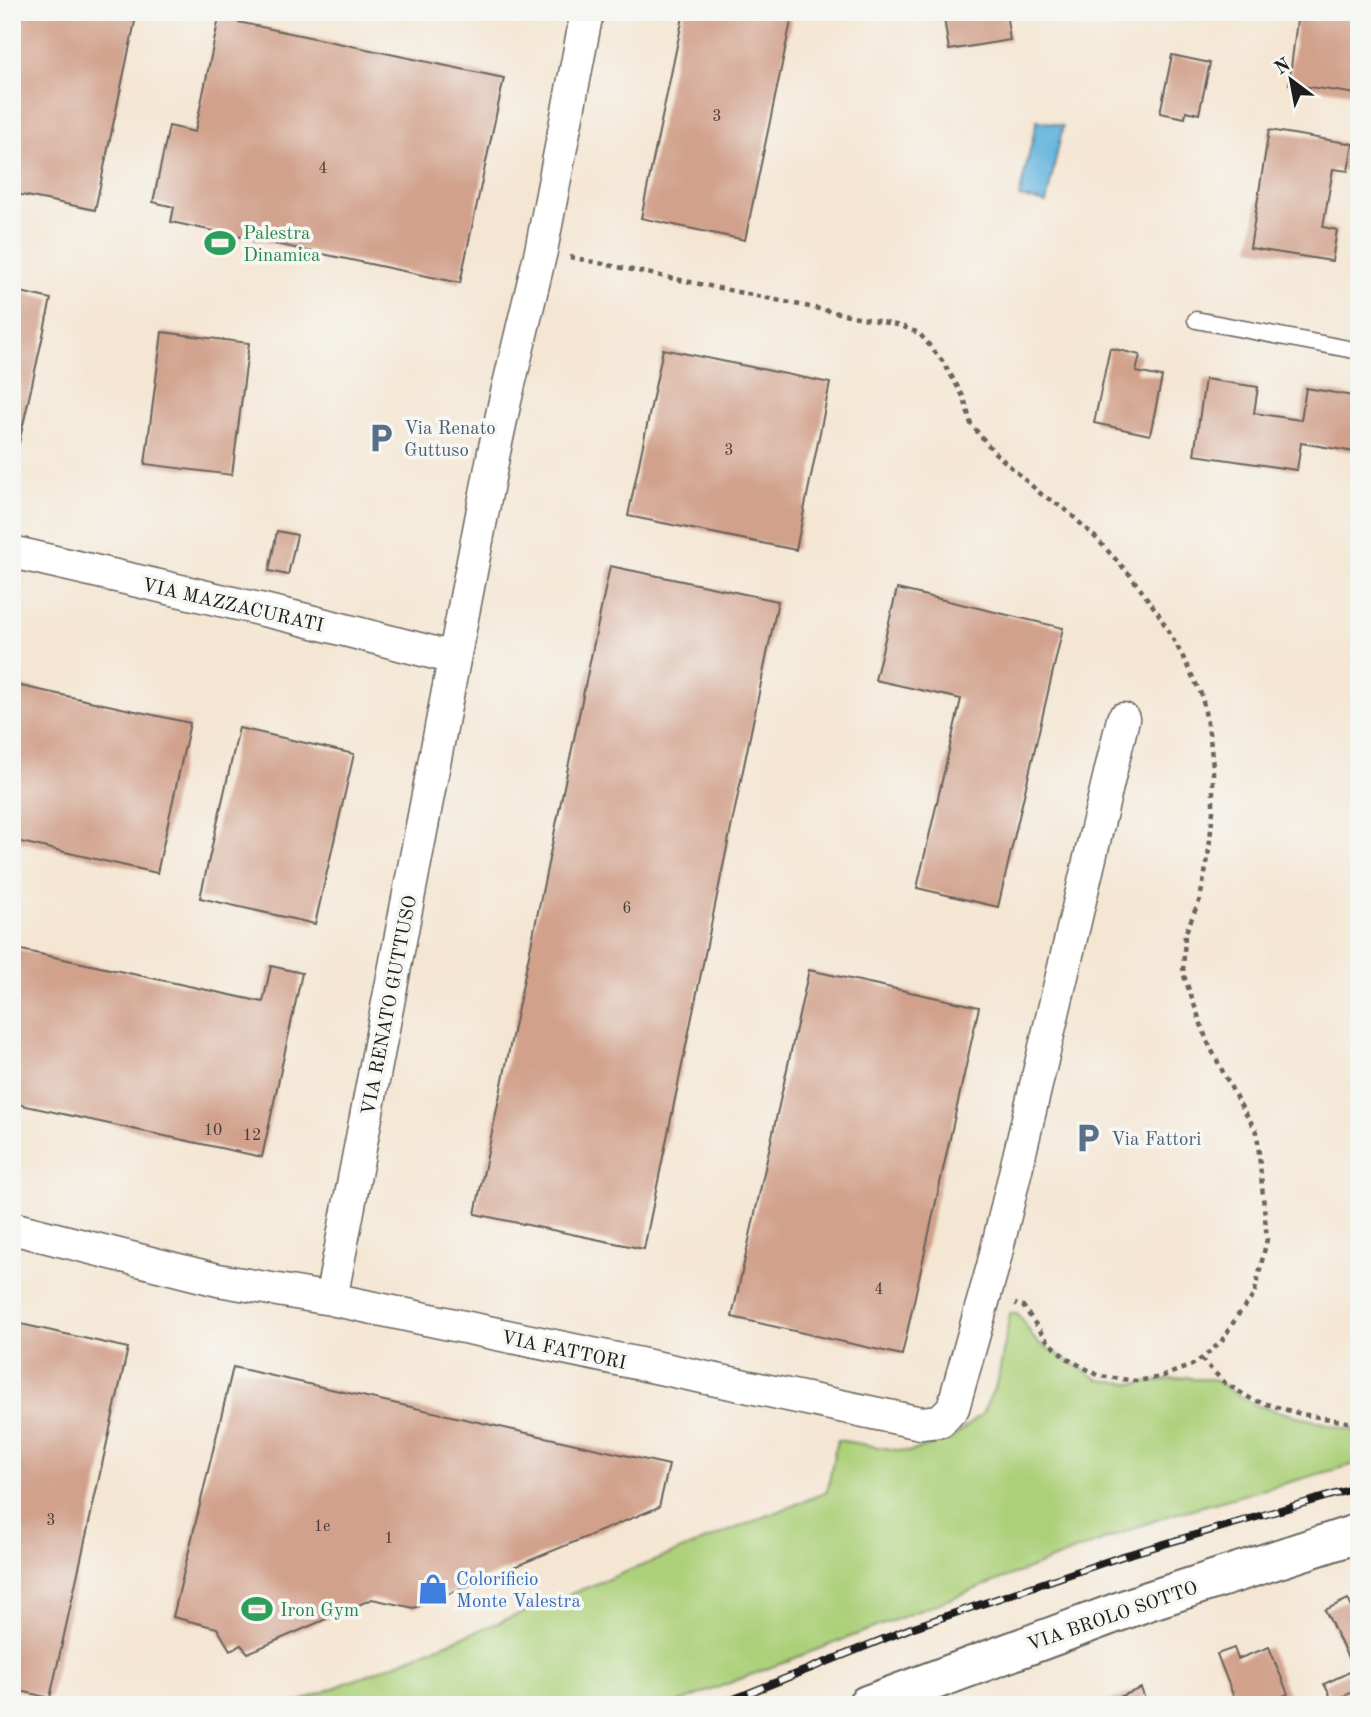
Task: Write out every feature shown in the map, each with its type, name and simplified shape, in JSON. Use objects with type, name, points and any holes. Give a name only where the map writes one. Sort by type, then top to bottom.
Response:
[{"type":"main road","name":"VIA BROLO SOTTO","points":[[867,1705],[914,1696],[1147,1601],[1359,1534]]},
{"type":"street","name":"VIA RENATO GUTTUSO","points":[[331,1299],[505,401],[541,251],[587,12]]},
{"type":"street","name":"VIA MAZZACURATI","points":[[12,552],[298,618],[454,658]]},
{"type":"street","name":"VIA FATTORI","points":[[12,1228],[218,1280],[331,1299],[921,1423],[940,1420],[953,1408],[984,1295],[1123,719]]},
{"type":"lane","points":[[1196,320],[1359,351]]},
{"type":"path","points":[[570,257],[901,326],[919,333],[944,363],[964,398],[971,424],[993,452],[1041,494],[1066,510],[1130,575],[1158,613],[1202,696],[1213,767],[1213,811],[1208,858],[1199,899],[1185,934],[1184,974],[1207,1041],[1257,1132],[1268,1239],[1254,1295],[1221,1342],[1201,1359],[1161,1377],[1136,1381],[1100,1376],[1066,1358],[1045,1338],[1023,1306],[984,1295]]},
{"type":"path","points":[[1201,1359],[1225,1383],[1253,1400],[1359,1424]]},
{"type":"green space","points":[[1010,1313],[1018,1314],[1036,1341],[1100,1380],[1136,1384],[1188,1377],[1212,1379],[1255,1405],[1345,1429],[1359,1430],[1359,1463],[1167,1516],[672,1705],[291,1705],[827,1492],[837,1440],[909,1452],[949,1440],[982,1414],[998,1380]]},
{"type":"water","points":[[1037,120],[1063,126],[1046,203],[1019,197]]},
{"type":"building","points":[[12,12],[137,12],[95,210],[12,193]]},
{"type":"building","points":[[684,12],[793,12],[745,240],[641,218]]},
{"type":"building","points":[[943,12],[1006,12],[1010,40],[949,50]]},
{"type":"building","points":[[1298,12],[1359,12],[1357,94],[1289,84]]},
{"type":"building","points":[[219,18],[504,78],[460,283],[171,222],[174,207],[153,202],[169,126],[195,132]]},
{"type":"building","points":[[1172,55],[1210,63],[1199,114],[1186,111],[1185,118],[1160,113]]},
{"type":"building","points":[[1269,130],[1353,144],[1348,171],[1333,169],[1323,227],[1337,230],[1332,261],[1250,248]]},
{"type":"building","points":[[12,290],[51,299],[13,470],[12,470]]},
{"type":"building","points":[[162,332],[249,343],[232,475],[145,464]]},
{"type":"building","points":[[1110,348],[1140,355],[1136,372],[1162,377],[1150,435],[1094,423]]},
{"type":"building","points":[[663,349],[830,383],[796,550],[628,516]]},
{"type":"building","points":[[1205,379],[1258,387],[1254,413],[1301,420],[1306,388],[1359,397],[1359,429],[1355,452],[1301,443],[1297,470],[1194,455]]},
{"type":"building","points":[[277,531],[297,535],[288,575],[269,571]]},
{"type":"building","points":[[610,566],[778,601],[644,1249],[475,1214]]},
{"type":"building","points":[[897,589],[1063,628],[998,907],[917,888],[961,699],[875,680]]},
{"type":"building","points":[[12,684],[190,723],[157,873],[12,840]]},
{"type":"building","points":[[239,728],[354,754],[315,924],[200,898]]},
{"type":"building","points":[[12,948],[263,1002],[271,966],[302,973],[262,1157],[12,1103]]},
{"type":"building","points":[[809,970],[979,1007],[902,1355],[732,1317]]},
{"type":"building","points":[[12,1322],[128,1348],[50,1698],[12,1689]]},
{"type":"building","points":[[233,1367],[669,1465],[659,1507],[414,1608],[372,1599],[248,1653],[241,1645],[230,1650],[217,1628],[173,1617]]},
{"type":"building","points":[[1348,1599],[1353,1610],[1359,1607],[1359,1689],[1333,1701],[1324,1684],[1354,1670],[1325,1610]]},
{"type":"building","points":[[1269,1647],[1288,1694],[1262,1705],[1237,1705],[1217,1654],[1234,1648],[1238,1659]]},
{"type":"building","points":[[1141,1688],[1147,1705],[1100,1705]]},
{"type":"railway","points":[[719,1705],[911,1628],[1123,1556],[1359,1487]]},
{"type":"place","name":"Palestra Dinamica","points":[[220,243]]},
{"type":"place","name":"Via Renato Guttuso","points":[[381,438]]},
{"type":"place","name":"Via Fattori","points":[[1088,1138]]},
{"type":"place","name":"Colorificio Monte Valestra","points":[[433,1589]]},
{"type":"place","name":"Iron Gym","points":[[257,1609]]}]
